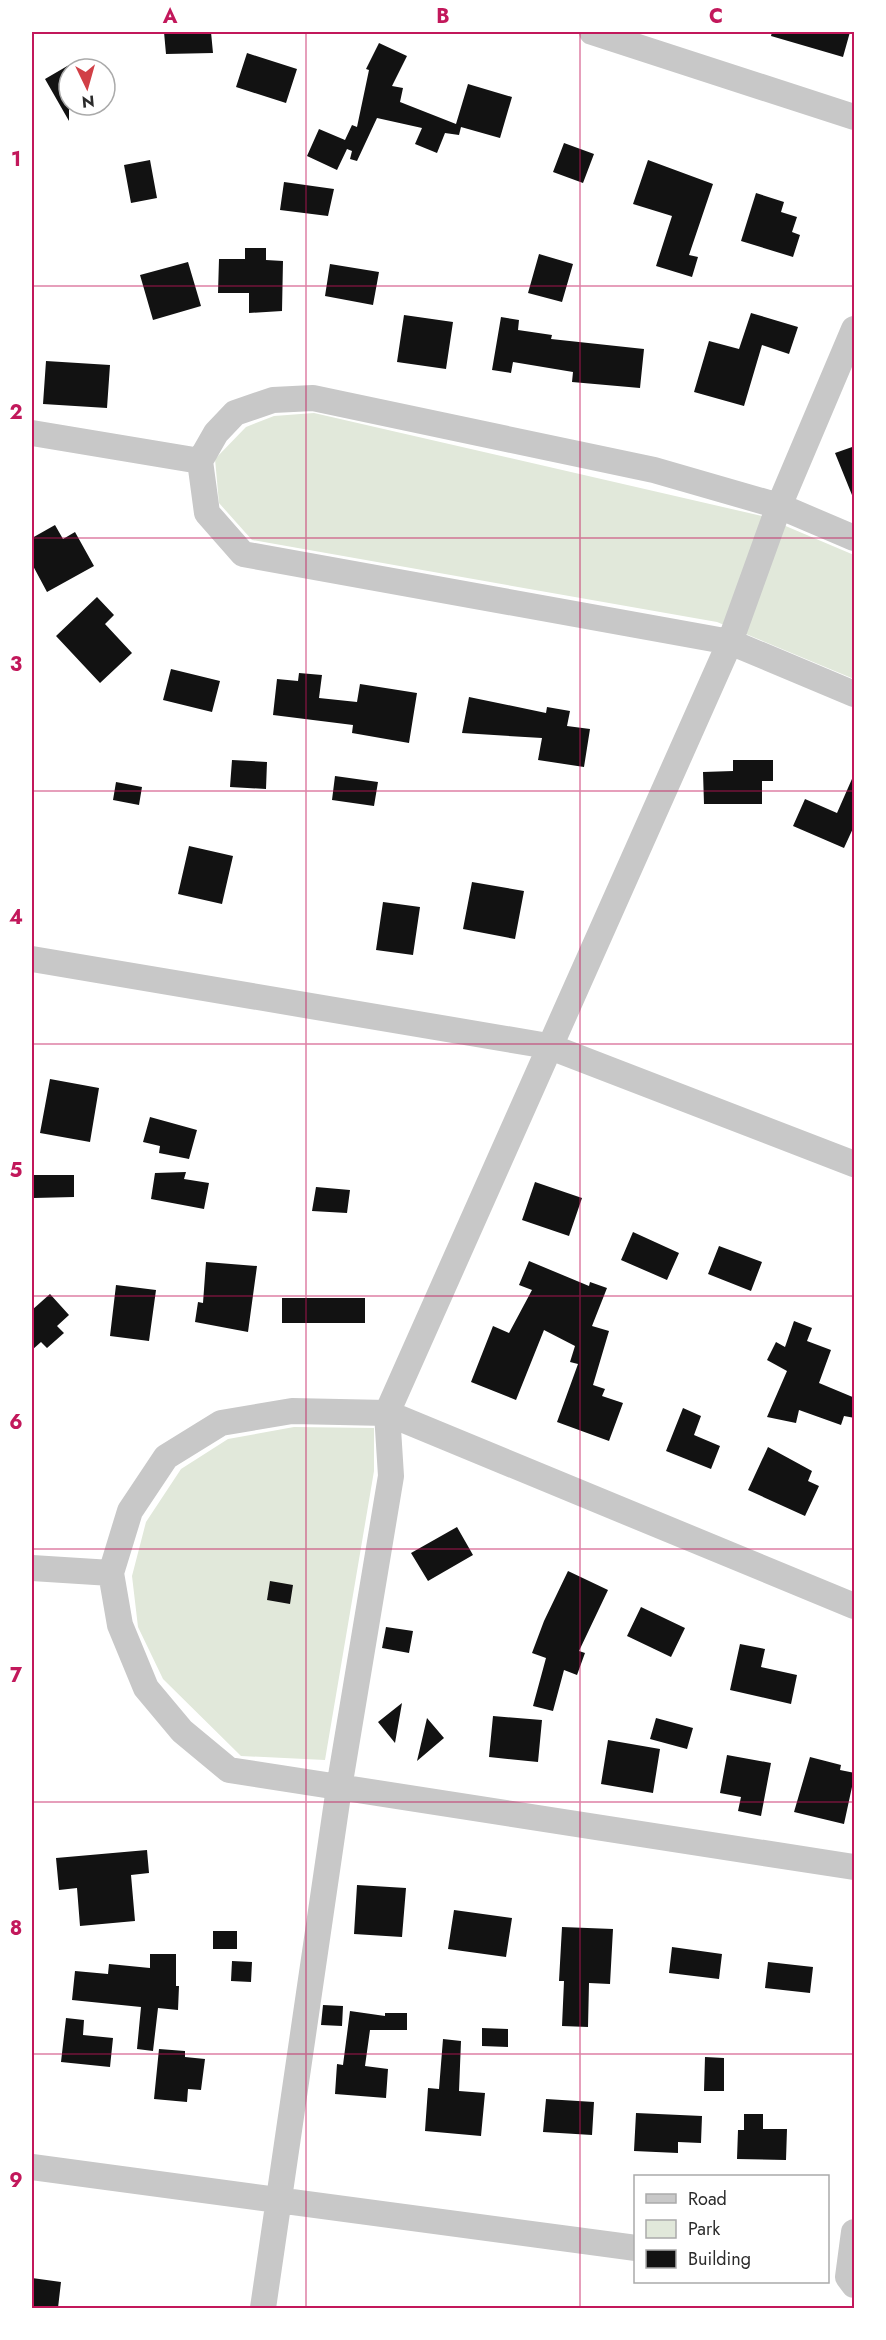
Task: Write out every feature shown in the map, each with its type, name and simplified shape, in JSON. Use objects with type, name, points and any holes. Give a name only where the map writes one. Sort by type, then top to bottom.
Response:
[{"type":"street","points":[[592,32],[855,117]]},
{"type":"street","points":[[263,2308],[339,1788],[391,1476],[387,1413],[548,1046],[730,642],[779,506],[855,329]]},
{"type":"street","points":[[855,538],[779,506],[654,470],[313,398],[273,400],[235,413],[216,433],[200,461],[207,513],[243,554],[730,642],[855,694]]},
{"type":"street","points":[[32,433],[200,461]]},
{"type":"street","points":[[32,959],[548,1046],[855,1164]]},
{"type":"street","points":[[855,1606],[387,1413],[292,1410],[220,1423],[166,1458],[130,1511],[111,1573],[120,1625],[146,1688],[182,1731],[229,1770],[855,1867]]},
{"type":"street","points":[[32,1568],[111,1573]]},
{"type":"street","points":[[32,2167],[634,2248]]},
{"type":"street","points":[[843,2279],[855,2232]]},
{"type":"green space","points":[[314,413],[762,516],[854,555],[854,679],[717,622],[252,540],[219,503],[215,459],[246,427],[274,416]]},
{"type":"green space","points":[[294,1427],[374,1428],[374,1471],[325,1760],[241,1756],[163,1679],[138,1627],[132,1576],[146,1522],[181,1469],[228,1439]]},
{"type":"building","points":[[164,32],[211,32],[213,53],[166,54]]},
{"type":"building","points":[[772,32],[850,32],[843,57],[771,36]]},
{"type":"building","points":[[379,43],[407,56],[392,86],[403,88],[400,102],[456,124],[468,84],[512,97],[500,138],[461,127],[459,135],[445,133],[437,153],[415,144],[422,128],[377,118],[357,161],[350,159],[352,151],[347,149],[337,170],[307,156],[319,129],[345,140],[352,125],[357,127],[369,70],[366,69]]},
{"type":"building","points":[[247,53],[297,69],[286,103],[236,87]]},
{"type":"building","points":[[57,72],[57,100],[45,79]]},
{"type":"building","points":[[564,143],[594,154],[583,183],[553,172]]},
{"type":"building","points":[[150,160],[157,198],[131,203],[124,165]]},
{"type":"building","points":[[648,160],[713,184],[689,255],[698,257],[692,277],[656,266],[672,216],[633,204]]},
{"type":"building","points":[[284,182],[334,189],[328,216],[280,210]]},
{"type":"building","points":[[756,193],[784,202],[781,212],[797,217],[792,232],[800,235],[793,257],[741,241]]},
{"type":"building","points":[[245,248],[266,248],[266,260],[283,261],[282,311],[249,313],[249,293],[218,293],[219,259],[245,259]]},
{"type":"building","points":[[539,254],[573,264],[562,302],[528,293]]},
{"type":"building","points":[[188,262],[201,306],[153,320],[140,275]]},
{"type":"building","points":[[330,264],[379,272],[373,305],[325,296]]},
{"type":"building","points":[[751,313],[798,327],[789,354],[762,345],[744,406],[694,392],[709,341],[739,349]]},
{"type":"building","points":[[404,315],[453,322],[446,369],[397,362]]},
{"type":"building","points":[[501,317],[519,320],[518,330],[552,335],[551,339],[644,349],[640,388],[572,382],[573,372],[513,362],[511,373],[492,370]]},
{"type":"building","points":[[46,361],[110,365],[107,408],[43,404]]},
{"type":"building","points":[[855,446],[855,500],[854,500],[835,453]]},
{"type":"building","points":[[55,525],[63,539],[75,532],[94,566],[47,592],[32,564],[32,538]]},
{"type":"building","points":[[97,597],[114,615],[105,624],[132,653],[100,683],[56,636]]},
{"type":"building","points":[[171,669],[220,681],[212,712],[163,700]]},
{"type":"building","points":[[299,673],[322,675],[319,698],[357,702],[360,684],[417,693],[409,743],[352,733],[353,725],[273,715],[277,679],[298,681]]},
{"type":"building","points":[[469,697],[546,713],[547,707],[570,711],[567,726],[590,729],[584,767],[538,760],[542,738],[462,733]]},
{"type":"building","points":[[232,760],[267,762],[266,789],[230,787]]},
{"type":"building","points":[[733,760],[773,760],[773,781],[762,781],[762,804],[704,804],[703,772],[733,771]]},
{"type":"building","points":[[855,772],[855,824],[844,848],[793,826],[805,799],[837,813]]},
{"type":"building","points":[[335,776],[378,782],[374,806],[332,800]]},
{"type":"building","points":[[116,782],[142,787],[139,805],[113,800]]},
{"type":"building","points":[[189,846],[233,856],[222,904],[178,894]]},
{"type":"building","points":[[472,882],[524,891],[515,939],[463,929]]},
{"type":"building","points":[[383,902],[420,907],[413,955],[376,950]]},
{"type":"building","points":[[50,1079],[99,1088],[90,1142],[40,1133]]},
{"type":"building","points":[[150,1117],[197,1130],[189,1159],[159,1153],[160,1146],[143,1142]]},
{"type":"building","points":[[186,1172],[184,1179],[209,1183],[204,1209],[151,1199],[155,1173]]},
{"type":"building","points":[[34,1175],[74,1175],[74,1197],[34,1198]]},
{"type":"building","points":[[535,1182],[582,1198],[569,1236],[522,1220]]},
{"type":"building","points":[[316,1187],[350,1190],[347,1213],[312,1211]]},
{"type":"building","points":[[633,1232],[679,1253],[667,1280],[621,1260]]},
{"type":"building","points":[[719,1246],[762,1262],[751,1291],[708,1274]]},
{"type":"building","points":[[529,1261],[589,1286],[590,1282],[607,1288],[592,1326],[609,1331],[593,1385],[605,1389],[602,1396],[623,1403],[609,1441],[557,1422],[578,1364],[570,1362],[575,1346],[544,1330],[516,1400],[471,1382],[493,1326],[509,1333],[532,1290],[519,1285]]},
{"type":"building","points":[[206,1262],[257,1266],[248,1332],[195,1322],[198,1302],[203,1303]]},
{"type":"building","points":[[116,1285],[156,1290],[149,1341],[110,1336]]},
{"type":"building","points":[[50,1294],[69,1315],[57,1326],[64,1333],[47,1348],[41,1342],[32,1350],[32,1310]]},
{"type":"building","points":[[282,1298],[365,1298],[365,1323],[282,1323]]},
{"type":"building","points":[[794,1321],[812,1328],[807,1341],[831,1350],[819,1383],[855,1398],[855,1418],[844,1416],[841,1425],[799,1410],[796,1423],[767,1417],[787,1371],[767,1360],[776,1342],[785,1347]]},
{"type":"building","points":[[683,1408],[701,1416],[694,1435],[720,1446],[711,1469],[666,1451]]},
{"type":"building","points":[[768,1447],[812,1471],[808,1481],[819,1486],[805,1516],[748,1490]]},
{"type":"building","points":[[457,1527],[473,1555],[428,1581],[411,1553]]},
{"type":"building","points":[[568,1571],[608,1590],[579,1651],[585,1653],[577,1675],[564,1670],[553,1711],[533,1706],[546,1658],[532,1653],[544,1621]]},
{"type":"building","points":[[270,1581],[293,1585],[290,1604],[267,1600]]},
{"type":"building","points":[[641,1607],[685,1628],[671,1657],[627,1636]]},
{"type":"building","points":[[386,1627],[413,1631],[409,1653],[382,1648]]},
{"type":"building","points":[[740,1644],[765,1649],[761,1667],[797,1675],[791,1704],[730,1690]]},
{"type":"building","points":[[402,1703],[395,1743],[378,1722]]},
{"type":"building","points":[[493,1716],[542,1720],[538,1762],[489,1757]]},
{"type":"building","points":[[427,1718],[444,1738],[417,1761]]},
{"type":"building","points":[[656,1718],[693,1728],[687,1749],[650,1739]]},
{"type":"building","points":[[608,1740],[660,1749],[653,1793],[601,1784]]},
{"type":"building","points":[[727,1755],[771,1763],[761,1816],[738,1811],[741,1797],[720,1793]]},
{"type":"building","points":[[810,1757],[841,1765],[840,1770],[855,1773],[844,1824],[794,1812]]},
{"type":"building","points":[[147,1850],[149,1873],[131,1875],[135,1921],[80,1926],[77,1888],[59,1890],[56,1858]]},
{"type":"building","points":[[357,1885],[406,1888],[402,1937],[354,1934]]},
{"type":"building","points":[[454,1910],[512,1918],[506,1957],[448,1949]]},
{"type":"building","points":[[562,1927],[613,1929],[610,1984],[589,1983],[588,2027],[562,2026],[564,1981],[559,1981]]},
{"type":"building","points":[[213,1931],[237,1931],[237,1949],[213,1949]]},
{"type":"building","points":[[672,1947],[722,1954],[719,1979],[669,1973]]},
{"type":"building","points":[[150,1954],[176,1954],[176,1986],[179,1986],[178,2010],[158,2008],[153,2051],[137,2049],[141,2007],[72,2000],[75,1971],[108,1974],[109,1964],[150,1968]]},
{"type":"building","points":[[232,1961],[252,1962],[251,1982],[231,1981]]},
{"type":"building","points":[[768,1962],[813,1967],[810,1993],[765,1988]]},
{"type":"building","points":[[323,2005],[343,2006],[342,2026],[321,2025]]},
{"type":"building","points":[[350,2011],[385,2016],[385,2013],[407,2013],[407,2030],[370,2030],[365,2066],[388,2069],[386,2098],[335,2094],[337,2064],[343,2065]]},
{"type":"building","points":[[66,2018],[84,2020],[83,2035],[113,2038],[110,2067],[61,2062]]},
{"type":"building","points":[[482,2028],[508,2029],[508,2047],[482,2046]]},
{"type":"building","points":[[443,2039],[461,2041],[459,2091],[485,2093],[481,2136],[425,2131],[428,2088],[439,2089]]},
{"type":"building","points":[[159,2049],[185,2051],[185,2057],[205,2059],[201,2090],[188,2089],[187,2102],[154,2099]]},
{"type":"building","points":[[705,2057],[724,2058],[724,2091],[704,2091]]},
{"type":"building","points":[[546,2099],[594,2102],[592,2135],[543,2132]]},
{"type":"building","points":[[636,2113],[702,2116],[701,2143],[678,2142],[678,2153],[634,2151]]},
{"type":"building","points":[[744,2114],[763,2114],[763,2129],[787,2129],[786,2160],[737,2159],[738,2130],[744,2130]]},
{"type":"building","points":[[32,2278],[61,2282],[58,2308],[32,2306]]}]
